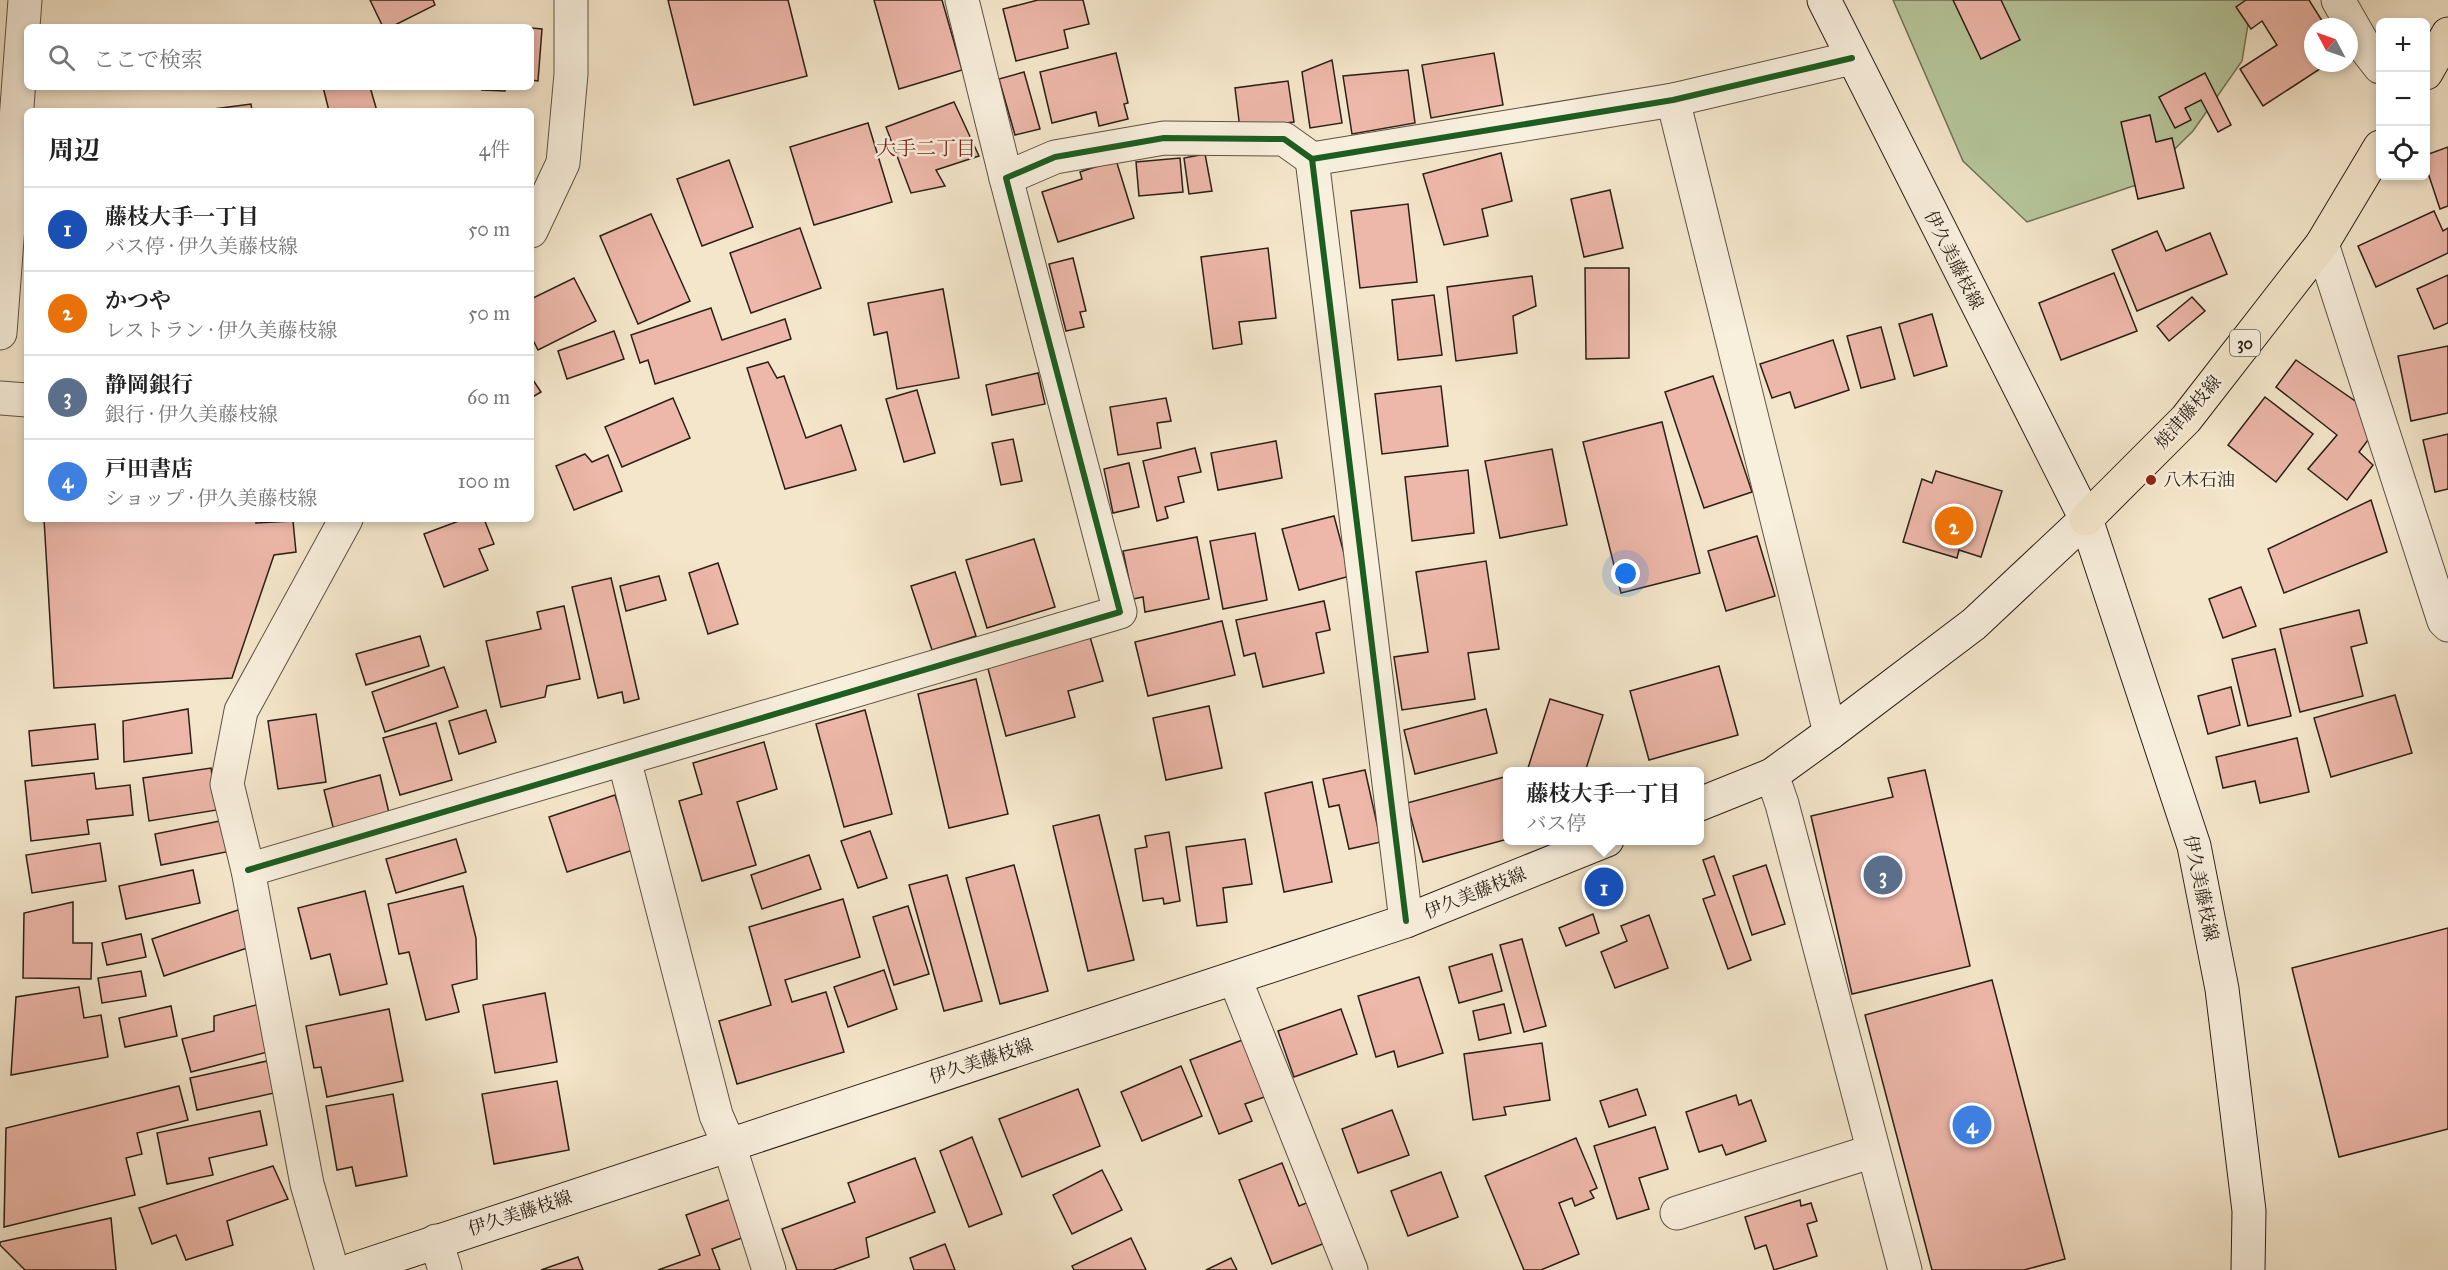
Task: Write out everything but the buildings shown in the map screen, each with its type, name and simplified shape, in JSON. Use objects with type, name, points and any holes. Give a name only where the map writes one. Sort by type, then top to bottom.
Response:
[{"type":"main road","points":[[2427,72],[2448,34]]},
{"type":"main road","name":"焼津藤枝線","points":[[2086,519],[2186,420],[2322,244],[2376,154]]},
{"type":"street","points":[[24,24],[26,0]]},
{"type":"street","points":[[534,224],[562,163],[571,74],[571,0]]},
{"type":"street","points":[[248,870],[1120,612],[1006,178],[962,0]]},
{"type":"street","name":"伊久美藤枝線","points":[[1824,0],[1851,58],[2086,519],[2194,846],[2222,989],[2249,1211],[2248,1270]]},
{"type":"street","points":[[2338,0],[2376,63]]},
{"type":"street","points":[[0,333],[24,26]]},
{"type":"street","points":[[1006,178],[1054,157],[1164,138],[1284,139],[1312,159],[1673,100],[1851,58]]},
{"type":"street","points":[[2429,72],[2448,66]]},
{"type":"street","points":[[1673,100],[1830,733]]},
{"type":"street","points":[[1312,159],[1406,921]]},
{"type":"street","points":[[2322,244],[2444,621],[2448,625]]},
{"type":"street","points":[[0,398],[24,400]]},
{"type":"street","points":[[1704,802],[1772,775],[1830,733],[1974,624],[2086,519]]},
{"type":"street","points":[[332,1270],[307,1184],[248,870],[227,784],[241,711],[344,522]]},
{"type":"street","points":[[624,759],[716,1115],[729,1145],[769,1270]]},
{"type":"street","points":[[1772,775],[1782,804],[1905,1270]]},
{"type":"street","name":"伊久美藤枝線","points":[[352,1270],[441,1255],[729,1145],[1406,921],[1595,845]]},
{"type":"street","points":[[1235,979],[1351,1270]]},
{"type":"street","points":[[1677,1213],[1873,1151]]},
{"type":"green space","points":[[1893,0],[2252,0],[2242,61],[2193,131],[2139,184],[2027,222],[1963,161]]},
{"type":"cycle path","points":[[248,870],[1120,612],[1006,178],[1055,157],[1164,138],[1284,139],[1312,159],[1673,100],[1852,58]]},
{"type":"cycle path","points":[[1312,159],[1406,921]]},
{"type":"place","name":"八木石油","points":[[2151,480]]},
{"type":"place","name":"かつや","points":[[1954,526]]},
{"type":"place","name":"静岡銀行","points":[[1883,875]]},
{"type":"place","name":"藤枝大手一丁目","points":[[1604,887]]},
{"type":"place","name":"戸田書店","points":[[1972,1125]]},
{"type":"district","name":"大手二丁目","points":[[926,148]]}]
